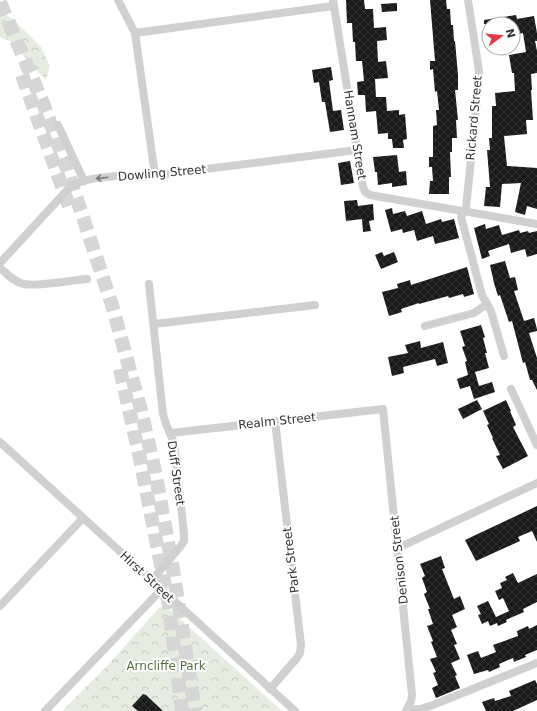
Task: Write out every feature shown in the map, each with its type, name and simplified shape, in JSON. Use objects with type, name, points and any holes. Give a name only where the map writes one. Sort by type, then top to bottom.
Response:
[{"type":"street","points":[[118,0],[135,33],[154,175]]},
{"type":"street","name":"Rickard Street","points":[[468,0],[479,71],[466,208],[462,217],[482,295],[491,311],[504,356]]},
{"type":"street","points":[[135,33],[333,3]]},
{"type":"street","name":"Hannam Street","points":[[333,3],[363,187],[368,194],[537,224]]},
{"type":"street","points":[[58,125],[84,181]]},
{"type":"street","name":"Dowling Street","points":[[1,259],[70,187],[84,181],[100,178],[154,175],[358,150]]},
{"type":"street","points":[[0,268],[11,278],[23,284],[33,285],[87,279]]},
{"type":"street","name":"Duff Street","points":[[150,284],[163,414],[174,444],[184,534],[184,541],[180,547],[151,581]]},
{"type":"street","points":[[425,326],[474,313],[487,304]]},
{"type":"street","points":[[154,324],[315,305]]},
{"type":"street","points":[[511,389],[537,445]]},
{"type":"street","name":"Realm Street","points":[[170,433],[383,408]]},
{"type":"street","name":"Denison Street","points":[[383,408],[412,695],[407,710]]},
{"type":"street","name":"Park Street","points":[[270,689],[297,658],[300,653],[301,645],[275,421]]},
{"type":"street","name":"Hirst Street","points":[[0,443],[295,711]]},
{"type":"street","points":[[398,548],[537,483]]},
{"type":"street","points":[[0,606],[84,518]]},
{"type":"street","points":[[45,711],[161,590]]},
{"type":"street","points":[[407,710],[432,706],[537,663]]},
{"type":"green space","points":[[0,11],[14,20],[41,47],[50,66],[46,80],[10,41],[0,37]]},
{"type":"green space","name":"Arncliffe Park","points":[[166,606],[282,711],[62,711],[107,666],[159,608]]},
{"type":"building","points":[[346,0],[364,0],[365,9],[373,9],[374,28],[386,27],[387,40],[377,41],[378,62],[386,61],[388,78],[375,79],[376,97],[386,97],[387,111],[399,110],[399,115],[405,114],[407,139],[403,140],[404,148],[393,148],[392,139],[388,139],[388,133],[378,134],[376,111],[366,112],[365,95],[358,95],[357,82],[364,81],[362,61],[356,61],[352,23],[347,23]]},
{"type":"building","points":[[430,0],[446,0],[447,9],[450,9],[451,25],[453,25],[455,41],[458,90],[455,90],[458,120],[456,120],[457,138],[452,138],[452,152],[450,152],[451,177],[449,177],[449,194],[429,194],[430,181],[433,181],[432,167],[429,167],[429,157],[433,157],[433,126],[437,125],[436,110],[439,110],[437,91],[435,92],[433,69],[430,70],[430,61],[435,61]]},
{"type":"building","points":[[397,3],[397,11],[382,12],[381,4]]},
{"type":"building","points":[[534,16],[537,33],[537,41],[535,41],[537,51],[537,73],[531,74],[533,120],[526,120],[527,134],[504,136],[507,166],[537,168],[537,209],[527,206],[525,215],[515,212],[521,183],[502,184],[500,207],[484,206],[486,187],[490,187],[487,150],[490,150],[489,138],[492,138],[492,106],[496,106],[495,93],[515,91],[514,73],[512,73],[509,56],[521,56],[521,53],[526,52],[523,33],[521,33],[521,18]]},
{"type":"building","points":[[331,67],[333,80],[329,81],[333,111],[341,110],[344,130],[330,132],[325,102],[322,102],[319,82],[314,83],[312,70]]},
{"type":"building","points":[[397,155],[399,172],[406,171],[407,185],[392,187],[392,183],[378,185],[377,172],[375,172],[373,157]]},
{"type":"building","points":[[350,161],[354,183],[341,185],[338,163]]},
{"type":"building","points":[[357,200],[358,206],[373,204],[374,220],[369,221],[371,231],[363,232],[362,219],[346,221],[344,201]]},
{"type":"building","points":[[392,208],[393,214],[405,211],[407,216],[422,211],[426,224],[441,219],[442,222],[454,219],[459,238],[435,244],[433,236],[417,241],[414,230],[403,233],[402,229],[391,232],[385,210]]},
{"type":"building","points":[[485,224],[486,229],[499,225],[502,235],[519,230],[520,233],[537,231],[537,254],[527,257],[525,249],[511,253],[509,244],[488,251],[490,256],[482,259],[474,228]]},
{"type":"building","points":[[382,252],[384,256],[394,252],[398,262],[381,269],[375,255]]},
{"type":"building","points":[[505,261],[510,278],[515,277],[518,290],[514,291],[524,321],[534,318],[537,329],[537,331],[529,333],[537,358],[537,390],[532,380],[530,380],[525,362],[523,363],[512,321],[509,322],[500,295],[498,296],[494,283],[490,265]]},
{"type":"building","points":[[467,267],[474,294],[464,297],[463,294],[449,298],[448,296],[419,303],[401,309],[402,312],[389,316],[382,292],[398,288],[397,284],[410,280],[411,285]]},
{"type":"building","points":[[481,325],[485,337],[483,338],[489,368],[475,372],[479,386],[492,382],[495,392],[474,399],[470,386],[460,389],[457,379],[468,375],[465,362],[467,361],[462,347],[465,346],[460,331]]},
{"type":"building","points":[[420,341],[421,348],[443,342],[448,363],[437,366],[435,359],[403,367],[404,373],[392,376],[388,357],[408,353],[405,345]]},
{"type":"building","points":[[477,400],[482,409],[463,419],[458,409]]},
{"type":"building","points":[[506,400],[516,425],[513,427],[528,456],[503,469],[496,456],[500,455],[492,438],[487,425],[489,424],[483,411]]},
{"type":"building","points":[[537,506],[537,542],[532,531],[518,537],[520,541],[476,561],[465,540]]},
{"type":"building","points":[[441,556],[445,568],[442,569],[454,599],[460,596],[465,609],[452,615],[457,627],[451,630],[457,644],[454,645],[460,659],[451,663],[457,675],[455,676],[460,688],[436,698],[432,688],[438,685],[433,673],[436,672],[430,659],[437,657],[427,626],[433,624],[428,609],[430,609],[424,594],[427,592],[422,578],[425,576],[420,564]]},
{"type":"building","points":[[513,573],[518,583],[537,574],[537,602],[523,609],[524,612],[506,620],[507,622],[498,626],[497,623],[490,626],[488,621],[482,624],[478,615],[481,614],[477,606],[488,601],[496,617],[509,611],[503,598],[499,600],[495,591],[502,588],[500,583],[507,580],[505,577]]},
{"type":"building","points":[[537,625],[537,650],[514,662],[513,658],[499,664],[500,667],[489,672],[488,670],[474,674],[467,655],[478,651],[481,658],[496,652],[493,645],[518,636],[517,631],[528,626],[529,629]]},
{"type":"building","points":[[535,680],[537,684],[537,700],[513,711],[486,711],[482,702],[494,698],[495,701],[511,696],[509,691]]},
{"type":"building","points":[[143,694],[163,711],[138,711],[132,706]]},
{"type":"tunnel","points":[[0,2],[43,103],[66,166],[112,305],[141,410],[155,471],[174,575],[195,711]]},
{"type":"tunnel","points":[[22,75],[69,206]]},
{"type":"tunnel","points":[[120,369],[139,454],[169,606],[182,711]]}]
